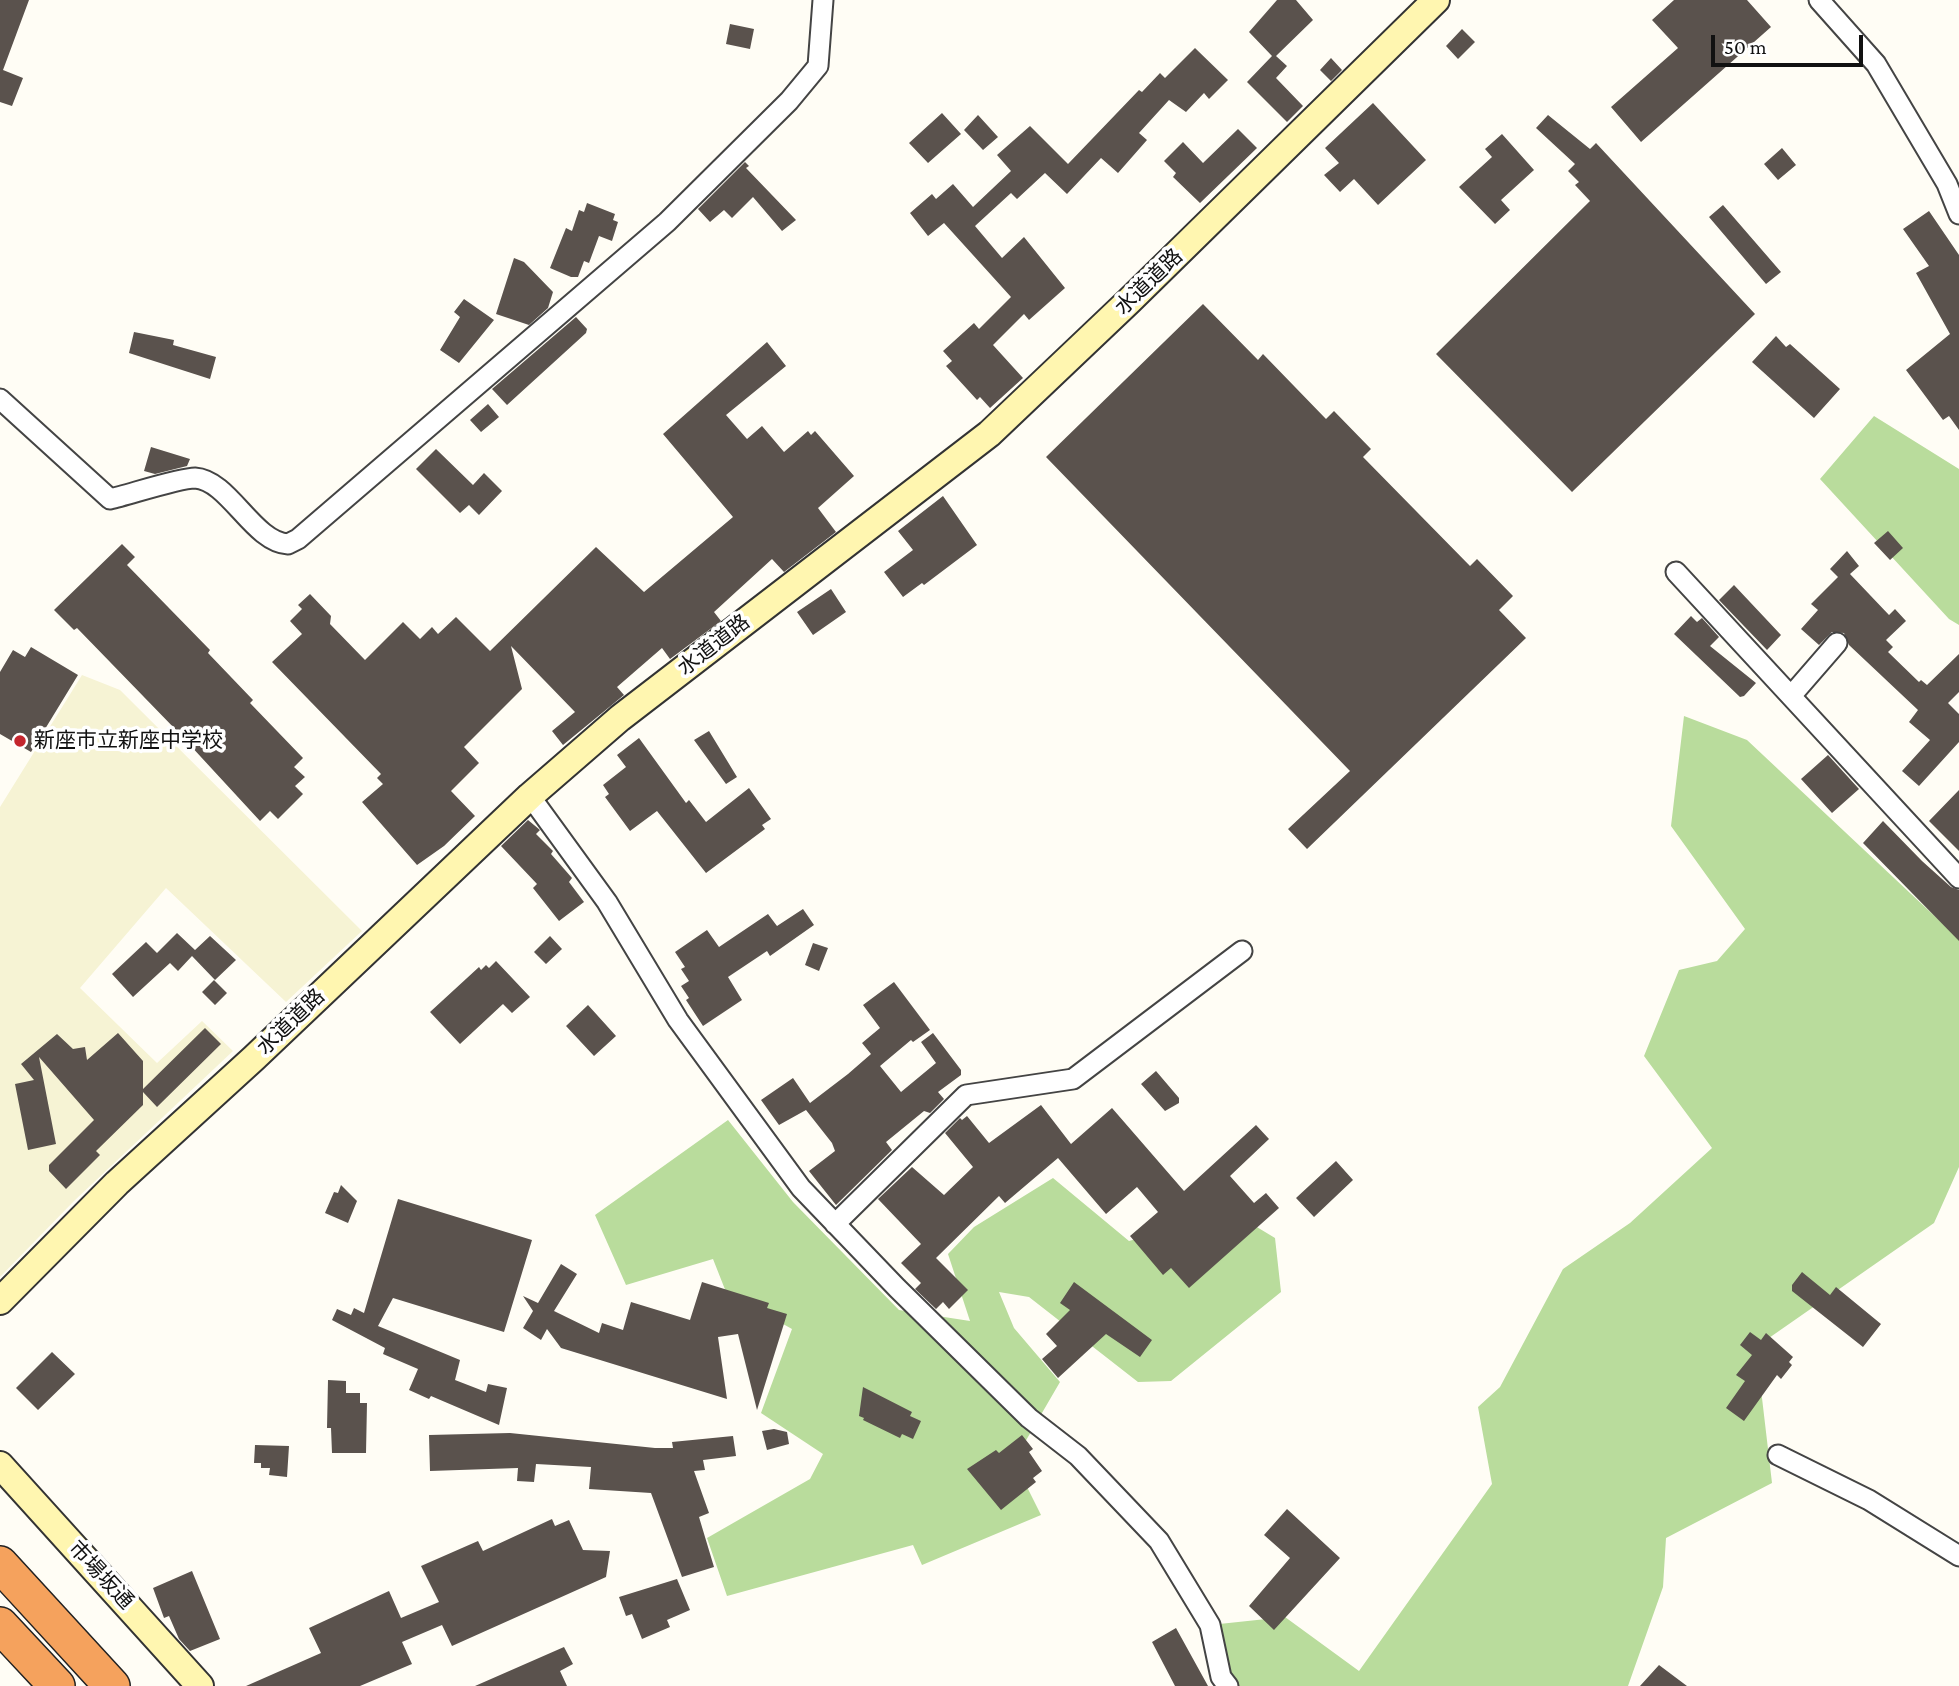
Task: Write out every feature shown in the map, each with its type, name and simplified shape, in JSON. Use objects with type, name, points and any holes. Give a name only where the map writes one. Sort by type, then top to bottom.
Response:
[{"type":"highway","points":[[0,1564],[112,1686]]},
{"type":"highway","points":[[0,1625],[57,1686]]},
{"type":"street","points":[[0,400],[110,499],[195,478],[210,483],[271,539],[288,544],[298,539],[667,222],[789,100],[818,66],[823,0]]},
{"type":"street","name":"水道道路","points":[[0,1301],[117,1183],[530,796],[620,718],[989,434],[1139,292],[1436,0]]},
{"type":"street","points":[[1819,0],[1876,64],[1953,180],[1959,214]]},
{"type":"street","points":[[1676,572],[1959,878]]},
{"type":"street","points":[[1791,696],[1838,643]]},
{"type":"street","points":[[530,796],[607,902],[678,1020],[801,1188],[1029,1418],[1078,1456],[1159,1541],[1210,1625],[1221,1677],[1228,1686]]},
{"type":"street","points":[[835,1224],[966,1095],[1073,1079],[1242,951]]},
{"type":"street","points":[[1778,1455],[1869,1500],[1959,1556]]},
{"type":"street","name":"市場坂通","points":[[0,1465],[200,1686]]},
{"type":"shaded area","points":[[82,675],[120,690],[362,931],[286,1002],[166,888],[80,988],[157,1063],[202,1021],[233,1051],[74,1201],[0,1277],[0,807]]},
{"type":"green space","points":[[1874,416],[1959,469],[1959,625],[1949,619],[1820,479]]},
{"type":"green space","points":[[1684,716],[1747,740],[1959,939],[1959,1167],[1934,1223],[1756,1347],[1772,1483],[1666,1538],[1663,1587],[1628,1686],[1230,1686],[1210,1625],[1285,1617],[1359,1671],[1492,1484],[1478,1407],[1500,1387],[1563,1269],[1630,1223],[1712,1148],[1644,1056],[1679,970],[1717,961],[1745,929],[1671,826]]},
{"type":"green space","points":[[728,1120],[793,1202],[899,1310],[970,1321],[948,1254],[974,1227],[1053,1178],[1129,1241],[1232,1212],[1275,1238],[1281,1292],[1171,1381],[1138,1382],[1029,1297],[999,1292],[1014,1328],[1060,1382],[1014,1461],[1041,1515],[922,1565],[913,1545],[727,1596],[707,1538],[810,1479],[823,1454],[761,1413],[792,1329],[726,1292],[713,1259],[626,1285],[595,1215]]},
{"type":"building","points":[[0,0],[29,0],[3,70],[23,78],[12,106],[0,102]]},
{"type":"building","points":[[1277,0],[1296,0],[1313,20],[1276,56],[1287,66],[1276,78],[1303,106],[1287,122],[1247,82],[1272,56],[1249,32]]},
{"type":"building","points":[[1674,0],[1747,0],[1771,27],[1641,142],[1611,107],[1678,48],[1652,20]]},
{"type":"building","points":[[730,24],[754,29],[750,49],[726,44]]},
{"type":"building","points":[[1462,29],[1475,42],[1458,59],[1446,46]]},
{"type":"building","points":[[1195,48],[1228,80],[1209,99],[1204,93],[1186,112],[1169,100],[1139,133],[1147,140],[1118,173],[1101,158],[1067,194],[1045,173],[1017,199],[1011,193],[975,226],[1002,258],[1024,237],[1065,288],[1029,320],[1024,314],[993,345],[1023,378],[990,408],[980,397],[977,400],[946,366],[952,361],[943,351],[974,323],[979,329],[1011,297],[944,223],[928,236],[910,213],[932,194],[936,199],[953,184],[973,207],[1011,171],[997,155],[1030,126],[1068,164],[1139,90],[1142,92],[1160,73],[1165,78]]},
{"type":"building","points":[[1331,58],[1342,70],[1331,81],[1320,70]]},
{"type":"building","points":[[1373,103],[1426,160],[1378,205],[1354,179],[1340,192],[1324,175],[1339,163],[1325,148]]},
{"type":"building","points":[[942,113],[961,134],[928,163],[909,143]]},
{"type":"building","points":[[978,115],[998,137],[983,150],[964,130]]},
{"type":"building","points":[[1548,115],[1590,149],[1596,143],[1755,314],[1572,492],[1436,354],[1590,201],[1575,185],[1579,182],[1568,171],[1575,164],[1536,128]]},
{"type":"building","points":[[1238,129],[1257,148],[1200,203],[1173,177],[1176,173],[1164,161],[1183,142],[1203,163]]},
{"type":"building","points":[[1502,134],[1534,170],[1501,200],[1510,210],[1495,224],[1459,187],[1492,157],[1485,149]]},
{"type":"building","points":[[1782,148],[1796,165],[1778,180],[1764,164]]},
{"type":"building","points":[[745,162],[749,166],[746,168],[796,220],[782,231],[753,197],[732,218],[724,210],[710,222],[698,209]]},
{"type":"building","points":[[587,203],[615,214],[613,220],[618,222],[612,241],[599,236],[589,263],[584,261],[578,277],[571,277],[550,268],[566,228],[572,231],[579,210],[584,212]]},
{"type":"building","points":[[1723,205],[1781,272],[1766,284],[1709,217]]},
{"type":"building","points":[[1929,211],[1959,255],[1959,430],[1949,416],[1943,420],[1906,370],[1950,334],[1916,273],[1929,266],[1903,229]]},
{"type":"building","points":[[514,258],[524,262],[553,292],[548,308],[529,325],[496,314]]},
{"type":"building","points":[[464,299],[494,320],[459,363],[440,350],[460,317],[454,312]]},
{"type":"building","points":[[1203,304],[1258,360],[1263,354],[1326,419],[1334,411],[1371,449],[1363,457],[1470,566],[1477,559],[1513,596],[1499,610],[1526,638],[1307,849],[1288,829],[1350,771],[1046,457]]},
{"type":"building","points":[[576,317],[587,329],[586,333],[507,405],[492,389]]},
{"type":"building","points":[[134,332],[174,340],[173,345],[216,357],[210,379],[129,353]]},
{"type":"building","points":[[1776,336],[1786,347],[1790,344],[1840,389],[1814,418],[1752,362]]},
{"type":"building","points":[[767,342],[786,366],[726,415],[747,439],[762,426],[784,452],[808,431],[811,435],[815,431],[854,476],[818,508],[836,532],[784,572],[772,559],[714,612],[721,621],[670,659],[662,648],[617,687],[624,695],[563,745],[552,731],[575,712],[511,646],[522,689],[464,747],[479,763],[451,791],[475,816],[444,846],[417,865],[362,802],[383,784],[377,778],[381,774],[272,662],[302,634],[290,621],[302,609],[298,605],[310,594],[331,616],[330,624],[365,660],[403,622],[420,639],[432,627],[438,634],[456,617],[490,651],[596,547],[644,592],[733,517],[663,434]]},
{"type":"building","points":[[488,404],[499,417],[481,432],[470,420]]},
{"type":"building","points":[[151,447],[190,459],[187,466],[155,474],[144,471]]},
{"type":"building","points":[[436,449],[473,485],[484,473],[502,491],[479,515],[469,505],[460,513],[416,469]]},
{"type":"building","points":[[943,496],[977,545],[924,585],[922,583],[903,597],[884,572],[913,550],[898,531]]},
{"type":"building","points":[[1888,531],[1903,548],[1890,560],[1874,543]]},
{"type":"building","points":[[122,544],[135,557],[127,565],[210,650],[208,653],[253,700],[250,703],[303,758],[294,767],[305,777],[295,786],[303,794],[278,819],[270,811],[260,821],[77,628],[74,630],[54,610]]},
{"type":"building","points":[[1847,551],[1859,566],[1850,574],[1889,615],[1895,609],[1906,621],[1886,640],[1893,647],[1888,652],[1919,682],[1921,680],[1927,685],[1959,654],[1959,692],[1948,703],[1959,714],[1959,742],[1919,786],[1902,771],[1930,740],[1909,722],[1918,710],[1849,645],[1844,633],[1832,632],[1819,645],[1801,629],[1818,610],[1811,604],[1838,577],[1830,569]]},
{"type":"building","points":[[1734,585],[1781,635],[1767,650],[1719,600]]},
{"type":"building","points":[[831,589],[846,612],[813,635],[797,612]]},
{"type":"building","points":[[1691,616],[1697,622],[1702,618],[1719,637],[1710,646],[1756,683],[1744,696],[1740,697],[1674,634]]},
{"type":"building","name":"新座市立新座中学校","points":[[31,647],[78,675],[31,752],[0,734],[0,672],[13,650],[25,657]]},
{"type":"building","points":[[709,731],[737,777],[726,784],[694,740]]},
{"type":"building","points":[[639,738],[686,803],[689,800],[706,822],[749,788],[771,819],[762,825],[765,829],[706,873],[657,811],[630,831],[605,797],[609,794],[603,785],[626,767],[617,755]]},
{"type":"building","points":[[1828,755],[1859,789],[1832,813],[1801,779]]},
{"type":"building","points":[[1959,790],[1959,851],[1929,821]]},
{"type":"building","points":[[528,820],[540,830],[536,834],[553,851],[551,854],[572,878],[569,882],[584,902],[559,921],[533,888],[537,884],[501,846]]},
{"type":"building","points":[[1883,821],[1922,861],[1951,887],[1959,890],[1959,941],[1863,843]]},
{"type":"building","points":[[803,909],[814,925],[770,956],[767,951],[728,977],[742,1000],[703,1026],[686,1000],[689,998],[681,986],[689,981],[681,969],[685,967],[675,952],[707,930],[719,947],[768,914],[777,926]]},
{"type":"building","points":[[177,933],[195,950],[210,936],[236,960],[215,980],[192,956],[178,971],[170,963],[133,997],[112,974],[146,942],[157,953]]},
{"type":"building","points":[[550,936],[562,949],[546,964],[534,952]]},
{"type":"building","points":[[813,943],[828,948],[819,971],[805,965]]},
{"type":"building","points":[[496,961],[530,997],[512,1013],[503,1004],[460,1044],[430,1012],[479,967],[481,970],[486,965],[489,968]]},
{"type":"building","points":[[214,980],[227,993],[215,1005],[202,992]]},
{"type":"building","points":[[894,982],[930,1030],[913,1042],[911,1040],[880,1066],[901,1092],[936,1063],[921,1042],[933,1033],[961,1070],[961,1075],[938,1092],[944,1099],[930,1113],[924,1111],[886,1142],[892,1150],[836,1205],[809,1171],[835,1151],[832,1143],[806,1110],[779,1125],[761,1100],[793,1078],[810,1103],[871,1054],[862,1043],[880,1028],[863,1005]]},
{"type":"building","points":[[588,1005],[616,1036],[594,1056],[566,1026]]},
{"type":"building","points":[[205,1028],[221,1044],[157,1107],[143,1092],[143,1105],[96,1151],[100,1155],[66,1189],[49,1171],[49,1165],[94,1120],[39,1057],[56,1144],[28,1150],[15,1084],[34,1080],[21,1064],[57,1034],[73,1049],[85,1047],[87,1060],[118,1033],[143,1061],[143,1089]]},
{"type":"building","points":[[1156,1071],[1179,1098],[1179,1103],[1165,1111],[1141,1084]]},
{"type":"building","points":[[1041,1105],[1071,1144],[1112,1108],[1184,1191],[1256,1125],[1269,1139],[1230,1176],[1254,1203],[1266,1193],[1279,1208],[1189,1288],[1171,1268],[1163,1275],[1130,1236],[1158,1212],[1137,1187],[1106,1214],[1058,1158],[1005,1203],[999,1196],[936,1258],[968,1290],[949,1309],[943,1302],[936,1309],[915,1289],[921,1283],[901,1263],[921,1244],[878,1199],[912,1167],[944,1195],[973,1167],[945,1133],[960,1118],[962,1120],[967,1116],[989,1143]]},
{"type":"building","points":[[1336,1161],[1353,1180],[1314,1217],[1296,1198]]},
{"type":"building","points":[[341,1185],[357,1201],[348,1223],[325,1213],[334,1192],[338,1193]]},
{"type":"building","points":[[398,1199],[532,1240],[504,1332],[393,1298],[378,1326],[460,1360],[455,1380],[486,1392],[488,1384],[507,1388],[499,1425],[431,1396],[429,1399],[409,1390],[418,1369],[383,1354],[385,1348],[332,1320],[337,1309],[351,1315],[354,1308],[364,1313]]},
{"type":"building","points":[[561,1264],[577,1274],[554,1311],[599,1333],[602,1323],[623,1330],[631,1302],[690,1320],[702,1282],[769,1303],[767,1308],[787,1314],[757,1410],[738,1334],[718,1337],[727,1399],[561,1348],[547,1329],[541,1340],[523,1328],[533,1311],[523,1296],[538,1303]]},
{"type":"building","points":[[1802,1272],[1830,1295],[1836,1287],[1881,1324],[1863,1347],[1792,1291],[1792,1285]]},
{"type":"building","points":[[1074,1282],[1152,1340],[1140,1357],[1106,1334],[1058,1378],[1042,1359],[1057,1346],[1046,1334],[1070,1310],[1060,1303]]},
{"type":"building","points":[[1750,1332],[1761,1340],[1766,1333],[1793,1357],[1789,1362],[1792,1365],[1781,1379],[1777,1375],[1744,1421],[1726,1408],[1745,1381],[1736,1375],[1752,1355],[1740,1345]]},
{"type":"building","points":[[52,1352],[75,1374],[38,1410],[16,1388]]},
{"type":"building","points":[[328,1380],[346,1381],[346,1393],[360,1393],[360,1403],[367,1403],[366,1453],[332,1453],[331,1428],[327,1428]]},
{"type":"building","points":[[863,1387],[912,1412],[910,1416],[921,1421],[913,1439],[902,1434],[900,1438],[859,1416]]},
{"type":"building","points":[[774,1429],[787,1432],[789,1444],[767,1450],[762,1431]]},
{"type":"building","points":[[510,1433],[655,1448],[673,1448],[672,1442],[733,1436],[736,1456],[703,1460],[705,1470],[694,1471],[709,1513],[699,1517],[714,1567],[682,1577],[651,1493],[589,1489],[591,1467],[536,1464],[534,1482],[517,1481],[518,1468],[430,1471],[429,1435]]},
{"type":"building","points":[[1022,1435],[1033,1449],[1029,1452],[1042,1471],[1033,1478],[1036,1482],[1001,1510],[967,1469],[996,1450],[999,1453]]},
{"type":"building","points":[[255,1445],[289,1446],[287,1477],[269,1475],[270,1468],[261,1468],[261,1463],[254,1463]]},
{"type":"building","points":[[1287,1509],[1340,1558],[1274,1630],[1249,1606],[1290,1558],[1264,1535]]},
{"type":"building","points":[[552,1519],[555,1526],[569,1520],[583,1550],[610,1551],[606,1577],[452,1646],[442,1625],[402,1642],[412,1664],[360,1686],[246,1686],[321,1653],[309,1628],[389,1591],[401,1618],[439,1602],[421,1566],[478,1541],[483,1551]]},
{"type":"building","points":[[192,1571],[220,1639],[190,1651],[179,1639],[169,1616],[164,1618],[153,1588]]},
{"type":"building","points":[[677,1579],[690,1610],[667,1620],[670,1627],[642,1639],[632,1614],[626,1616],[619,1597]]},
{"type":"building","points":[[1176,1628],[1208,1686],[1175,1686],[1152,1642]]},
{"type":"building","points":[[564,1647],[573,1664],[560,1671],[567,1686],[475,1686]]},
{"type":"building","points":[[1659,1665],[1687,1686],[1640,1686]]},
{"type":"place","name":"新座市立新座中学校","points":[[20,741]]}]
